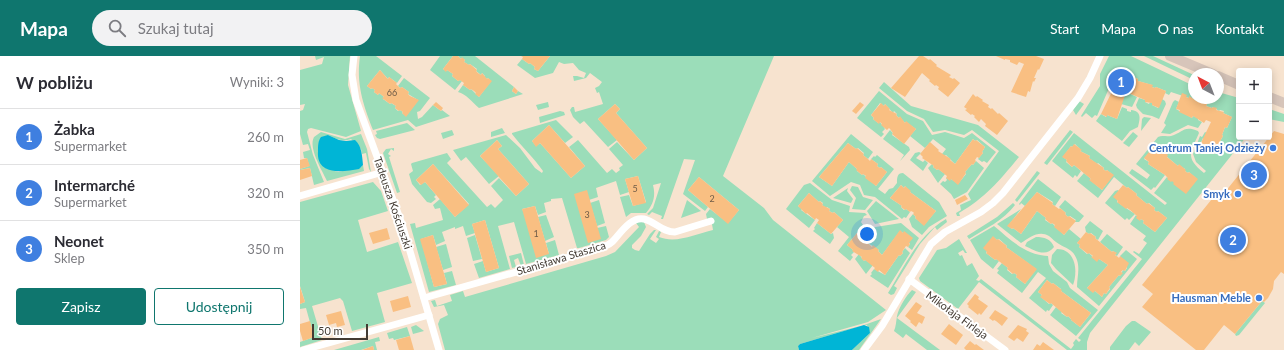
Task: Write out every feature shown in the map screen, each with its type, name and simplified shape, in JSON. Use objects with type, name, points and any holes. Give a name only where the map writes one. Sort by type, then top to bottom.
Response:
[{"type":"main road","points":[[1170,56],[1199,68]]},
{"type":"main road","points":[[1224,79],[1236,84]]},
{"type":"main road","points":[[1272,98],[1284,103]]},
{"type":"street","name":"Tadeusza Kościuszki","points":[[354,56],[352,75],[356,100],[402,224],[439,350]]},
{"type":"street","points":[[864,350],[882,326],[927,249],[945,232],[981,212],[993,203],[1002,193],[1078,98],[1090,78],[1100,56]]},
{"type":"street","points":[[300,196],[383,172]]},
{"type":"street","name":"Stanisława Staszica","points":[[424,298],[601,248],[612,242],[637,219],[647,220],[670,232],[675,232],[711,221]]},
{"type":"street","name":"Mikołaja Firleja","points":[[909,279],[1005,350]]},
{"type":"street","points":[[303,350],[429,315]]},
{"type":"green space","points":[[315,56],[350,56],[348,85],[361,131],[346,137],[311,128],[308,129],[307,132],[313,155],[324,182],[314,185],[310,168],[300,170],[309,166],[307,158],[304,158],[303,152],[310,150],[308,144],[303,145],[300,134],[300,111],[303,110],[305,104],[300,105],[300,70],[322,64],[324,57],[316,60]]},
{"type":"green space","points":[[360,56],[376,56],[402,76],[397,83],[389,77],[388,79],[380,70],[367,86],[375,90],[374,92],[378,95],[379,93],[384,97],[383,99],[390,104],[391,103],[396,106],[395,108],[398,111],[400,110],[406,116],[418,100],[408,94],[409,92],[402,87],[400,88],[398,86],[404,78],[430,98],[420,111],[417,112],[418,119],[422,117],[433,105],[450,116],[416,127],[408,120],[373,130],[361,94],[359,76]]},
{"type":"green space","points":[[440,56],[453,56],[443,69],[453,74],[452,76],[458,81],[462,81],[455,90],[430,70]]},
{"type":"green space","points":[[458,56],[475,56],[514,87],[512,91],[516,94],[518,91],[523,94],[479,108],[466,96],[458,92],[463,85],[470,90],[471,89],[479,97],[491,81],[484,77],[485,76],[482,73],[481,75],[476,71],[477,69],[464,62],[465,60]]},
{"type":"green space","points":[[550,56],[774,56],[723,176],[764,208],[773,220],[886,310],[868,322],[812,338],[861,326],[800,344],[798,346],[799,350],[445,350],[438,324],[440,319],[448,315],[444,305],[434,307],[431,301],[435,300],[437,306],[452,301],[450,295],[463,291],[465,297],[606,256],[615,252],[639,227],[636,223],[637,222],[644,222],[646,227],[641,236],[632,245],[632,248],[639,251],[654,230],[656,230],[650,239],[656,243],[659,239],[656,237],[659,231],[661,232],[659,237],[666,239],[686,238],[713,230],[711,218],[707,219],[706,214],[710,209],[728,223],[739,210],[699,177],[688,190],[708,207],[705,211],[683,194],[695,160],[684,159],[663,219],[661,219],[662,216],[652,212],[649,215],[647,214],[653,208],[661,183],[653,185],[653,200],[646,213],[631,213],[626,217],[620,197],[629,195],[633,206],[646,202],[638,176],[625,179],[629,192],[620,195],[616,181],[596,188],[598,197],[589,200],[597,228],[606,226],[609,237],[606,240],[577,248],[562,198],[551,199],[551,201],[544,203],[546,212],[538,215],[535,206],[522,209],[549,254],[546,243],[555,240],[559,255],[526,264],[514,222],[498,226],[510,269],[479,278],[474,264],[483,261],[486,272],[499,268],[485,220],[472,224],[475,233],[466,236],[463,226],[455,229],[455,227],[442,232],[445,241],[436,245],[433,235],[421,239],[434,287],[447,284],[444,273],[452,271],[456,285],[429,292],[410,224],[415,223],[416,228],[443,220],[440,208],[435,209],[433,205],[440,199],[455,217],[469,204],[433,164],[416,180],[420,185],[425,182],[436,195],[434,197],[436,199],[431,203],[427,202],[412,184],[409,174],[413,171],[412,163],[447,153],[451,159],[447,163],[487,207],[491,204],[495,208],[503,200],[491,186],[499,178],[516,196],[529,184],[498,149],[502,146],[497,140],[480,156],[499,176],[489,184],[466,157],[461,161],[453,150],[506,135],[520,148],[535,168],[542,173],[543,171],[512,133],[556,120],[573,137],[565,143],[549,125],[532,141],[536,146],[540,143],[571,178],[585,166],[569,147],[578,140],[607,173],[612,169],[616,173],[623,165],[609,149],[617,142],[634,160],[647,148],[616,113],[620,109],[615,104],[598,119],[617,140],[608,147],[584,121],[580,124],[573,117],[570,110],[572,107],[574,107],[575,112],[603,104],[599,92],[597,93],[595,88],[602,82],[590,73],[586,78],[574,81],[573,76],[584,78],[586,73],[579,70],[573,63],[564,64],[559,62],[553,73],[535,78],[517,65],[522,59],[529,64],[530,63],[535,67],[534,69],[538,71]]},
{"type":"green space","points":[[1109,56],[1131,56],[1188,83],[1188,98],[1171,92],[1169,95],[1165,93],[1166,91],[1152,87],[1152,85],[1138,81],[1138,79],[1132,76],[1131,78],[1119,71],[1116,72],[1097,116],[1095,115],[1092,118],[1086,113],[1082,117],[1081,116],[1100,86],[1100,74]]},
{"type":"green space","points":[[1144,56],[1153,56],[1188,72],[1188,77]]},
{"type":"green space","points":[[884,82],[911,106],[978,125],[1019,157],[992,188],[977,201],[959,213],[960,216],[957,216],[956,213],[961,210],[960,205],[971,200],[968,194],[999,151],[972,130],[964,135],[945,130],[933,132],[924,119],[907,111],[879,88]]},
{"type":"green space","points":[[879,91],[907,114],[923,121],[932,135],[945,132],[964,138],[972,133],[996,152],[987,163],[984,161],[982,162],[978,159],[983,153],[982,152],[985,147],[977,140],[975,141],[973,139],[955,164],[946,155],[944,156],[942,154],[946,149],[933,139],[925,148],[910,136],[916,129],[906,122],[905,123],[885,104],[884,106],[880,103],[871,115],[878,123],[880,122],[885,129],[882,132],[884,134],[881,137],[857,118]]},
{"type":"green space","points":[[1126,92],[1137,97],[1132,107],[1121,104]]},
{"type":"green space","points":[[1224,94],[1236,97],[1236,140],[1244,140],[1090,333],[1087,342],[1087,350],[1067,350],[979,282],[958,309],[920,281],[919,278],[937,250],[946,248],[959,239],[967,253],[963,250],[958,253],[960,256],[962,255],[967,266],[972,263],[979,276],[976,280],[979,281],[981,279],[1071,349],[1076,339],[1079,342],[1081,340],[1078,338],[1142,259],[1133,252],[1134,251],[1139,254],[1147,243],[1143,240],[1146,236],[1130,224],[1136,215],[1140,220],[1141,219],[1144,221],[1143,223],[1155,232],[1167,218],[1158,211],[1157,212],[1154,210],[1155,208],[1149,203],[1147,204],[1136,195],[1137,194],[1114,177],[1098,198],[1077,181],[1084,173],[1102,190],[1113,175],[1089,158],[1090,156],[1080,151],[1081,150],[1075,144],[1072,147],[1071,146],[1063,157],[1072,167],[1074,165],[1081,171],[1077,177],[1075,175],[1073,178],[1052,161],[1074,133],[1165,205],[1167,203],[1154,193],[1167,177],[1172,181],[1197,179],[1189,172],[1188,173],[1185,171],[1185,169],[1179,165],[1178,166],[1154,146],[1144,159],[1149,162],[1148,164],[1165,175],[1155,188],[1154,187],[1151,190],[1129,173],[1132,169],[1147,179],[1150,175],[1136,164],[1158,137],[1171,136],[1186,129],[1193,129],[1199,133],[1193,146],[1191,155],[1192,159],[1198,168],[1204,173],[1206,171],[1196,162],[1193,154],[1200,136],[1202,137],[1205,132],[1207,133],[1198,149],[1214,154],[1216,149],[1218,149],[1218,145],[1223,136],[1225,127],[1227,128],[1232,117],[1223,113],[1224,111],[1219,111],[1213,107],[1206,106],[1207,104],[1224,104]]},
{"type":"green space","points":[[1139,98],[1145,100],[1145,102],[1149,104],[1150,102],[1152,103],[1152,105],[1158,108],[1162,99],[1165,101],[1166,104],[1159,119],[1143,114],[1137,108],[1136,105]]},
{"type":"green space","points":[[1175,100],[1179,102],[1176,109],[1192,118],[1193,116],[1198,118],[1198,120],[1202,122],[1198,128],[1188,125],[1170,134],[1161,133],[1166,125],[1164,123]]},
{"type":"green space","points":[[1079,101],[1084,104],[1076,115],[1073,110]]},
{"type":"green space","points":[[548,102],[549,107],[538,110],[536,105]]},
{"type":"green space","points":[[1122,107],[1127,109],[1127,111],[1131,112],[1131,110],[1137,112],[1140,118],[1138,127],[1130,131],[1122,141],[1096,121],[1101,114],[1106,117],[1107,115],[1117,119]]},
{"type":"green space","points":[[1272,110],[1284,114],[1284,122],[1272,120]]},
{"type":"green space","points":[[560,111],[564,112],[565,115],[540,123],[539,117]]},
{"type":"green space","points":[[1144,117],[1151,118],[1141,131],[1142,119]]},
{"type":"green space","points":[[407,123],[415,130],[380,139],[375,135],[377,134],[376,131]]},
{"type":"green space","points":[[502,128],[505,133],[491,137],[491,132]]},
{"type":"green space","points":[[452,130],[454,135],[443,139],[441,133]]},
{"type":"green space","points":[[890,130],[893,133],[892,135],[909,147],[910,150],[900,161],[904,155],[883,139]]},
{"type":"green space","points":[[1070,130],[1073,132],[1047,165],[1044,163]]},
{"type":"green space","points":[[321,132],[345,139],[361,134],[367,149],[371,172],[366,153],[362,154],[361,149],[351,139],[342,140],[336,139],[328,135],[323,167],[338,172],[361,167],[363,165],[364,171],[327,181],[316,159],[313,147],[314,137]]},
{"type":"green space","points":[[1133,132],[1138,136],[1129,147],[1123,143]]},
{"type":"green space","points":[[851,134],[873,152],[868,159],[858,148],[856,149],[848,143],[819,177],[832,186],[849,162],[857,169],[857,171],[862,175],[863,174],[876,186],[887,172],[881,167],[880,168],[877,166],[878,164],[871,159],[877,155],[894,169],[878,189],[885,194],[897,183],[898,175],[903,173],[939,202],[947,216],[929,227],[922,235],[912,227],[909,219],[913,214],[916,217],[915,218],[924,225],[936,211],[910,192],[905,186],[904,188],[901,185],[890,198],[902,206],[901,207],[904,210],[906,209],[910,212],[906,218],[904,217],[902,219],[875,197],[864,195],[860,185],[851,182],[830,196],[812,181]]},
{"type":"green space","points":[[394,148],[394,151],[391,149],[388,154],[391,156],[389,157],[400,192],[397,193],[383,153],[386,149]]},
{"type":"green space","points":[[915,153],[921,153],[916,158],[923,162],[925,160],[928,163],[923,171],[910,160]]},
{"type":"green space","points":[[976,161],[984,168],[967,192],[954,199],[951,194],[940,184],[947,180],[946,178],[951,179],[958,184],[966,174],[965,172]]},
{"type":"green space","points":[[932,164],[934,166],[933,167],[945,174],[938,183],[928,168]]},
{"type":"green space","points":[[1037,171],[1040,173],[1017,202],[1015,200]]},
{"type":"green space","points":[[1038,179],[1061,197],[1055,206],[1052,204],[1053,202],[1037,192],[1025,206],[1021,203],[1020,205],[1019,204]]},
{"type":"green space","points":[[373,182],[381,191],[388,211],[358,220],[367,252],[398,242],[412,283],[377,293],[385,322],[352,331],[343,301],[340,298],[312,306],[322,340],[300,347],[300,342],[314,337],[306,308],[300,309],[300,304],[305,302],[300,286],[300,202]]},
{"type":"green space","points":[[810,183],[832,200],[850,206],[849,212],[865,213],[867,215],[864,216],[861,222],[863,225],[869,228],[901,223],[919,238],[912,250],[908,247],[910,244],[900,231],[882,255],[878,251],[879,250],[866,242],[866,240],[857,233],[847,245],[854,252],[851,255],[853,257],[850,261],[838,251],[849,237],[837,227],[843,220],[834,212],[829,211],[830,209],[822,205],[823,203],[820,201],[819,202],[809,193],[798,206],[815,220],[809,228],[786,209],[804,185]]},
{"type":"green space","points":[[852,186],[858,187],[863,197],[873,200],[865,210],[852,209],[856,198],[850,190]]},
{"type":"green space","points":[[848,188],[847,191],[853,199],[851,203],[833,198]]},
{"type":"green space","points":[[1118,190],[1117,202],[1135,214],[1129,220],[1127,218],[1125,220],[1105,203],[1115,191]]},
{"type":"green space","points":[[599,200],[605,223],[597,226],[590,203]]},
{"type":"green space","points":[[687,200],[701,211],[681,218]]},
{"type":"green space","points":[[1065,200],[1084,216],[1079,222],[1074,222],[1076,220],[1070,216],[1068,217],[1059,207]]},
{"type":"green space","points":[[876,201],[899,219],[875,224],[867,211]]},
{"type":"green space","points":[[1013,203],[1015,205],[1011,210],[994,224],[969,239],[967,236],[997,217]]},
{"type":"green space","points":[[1021,209],[1008,226],[1012,229],[1013,228],[1021,234],[1037,211],[1046,218],[1045,220],[1051,224],[1052,223],[1064,235],[1069,229],[1081,239],[1077,243],[1080,245],[1079,247],[1087,254],[1089,253],[1092,257],[1099,259],[1108,265],[1087,288],[1095,291],[1102,297],[1104,293],[1106,294],[1110,289],[1109,287],[1119,275],[1120,276],[1123,270],[1125,271],[1127,268],[1120,256],[1126,250],[1137,259],[1099,306],[1077,287],[1078,263],[1072,251],[1045,234],[1035,235],[1021,243],[997,224]]},
{"type":"green space","points":[[546,215],[554,237],[545,241],[538,217]]},
{"type":"green space","points":[[946,219],[947,222],[937,230],[935,227],[920,244],[894,286],[897,288],[894,294],[891,295],[888,293],[912,252],[927,234],[936,226]]},
{"type":"green space","points":[[1090,221],[1103,231],[1098,240],[1091,233],[1089,234],[1086,232],[1085,227]]},
{"type":"green space","points":[[817,223],[831,234],[833,233],[834,238],[830,244],[813,231]]},
{"type":"green space","points":[[994,226],[1025,250],[1048,256],[1049,264],[1053,271],[1067,282],[1070,288],[1098,310],[1076,336],[1050,315],[1056,307],[1062,312],[1061,313],[1067,317],[1068,316],[1080,327],[1091,313],[1061,291],[1061,289],[1053,283],[1052,284],[1047,280],[1038,292],[1049,304],[1051,303],[1053,305],[1049,311],[1047,310],[1046,312],[1029,298],[1046,278],[1038,272],[1022,293],[997,273],[999,270],[997,269],[1002,263],[1008,268],[1007,270],[1012,274],[1014,273],[1017,275],[1016,277],[1025,284],[1036,269],[1006,247],[1007,246],[999,239],[997,240],[993,237],[986,253],[995,260],[996,259],[999,261],[993,269],[981,259],[970,240]]},
{"type":"green space","points":[[1107,234],[1123,247],[1117,256],[1115,255],[1116,253],[1113,251],[1112,252],[1100,242]]},
{"type":"green space","points":[[475,235],[482,259],[473,261],[467,238]]},
{"type":"green space","points":[[1036,237],[1047,239],[1054,247],[1044,253],[1025,246],[1027,242]]},
{"type":"green space","points":[[446,244],[452,267],[443,270],[436,247]]},
{"type":"green space","points":[[905,248],[910,253],[888,288],[870,276],[874,269],[885,275],[899,255],[900,256],[903,253],[902,252]]},
{"type":"green space","points":[[1057,249],[1063,250],[1072,257],[1075,268],[1075,280],[1073,285],[1051,263],[1052,255]]},
{"type":"green space","points":[[521,253],[524,265],[521,266],[518,258],[514,260],[516,267],[512,268],[509,256]]},
{"type":"green space","points":[[859,254],[864,261],[865,260],[873,265],[866,274],[855,259]]},
{"type":"green space","points":[[912,290],[916,292],[897,318],[940,350],[927,350],[906,334],[903,338],[894,331],[899,309],[905,298]]},
{"type":"green space","points":[[1262,301],[1265,303],[1239,335],[1236,336],[1235,334]]},
{"type":"green space","points":[[881,319],[859,350],[852,350],[870,333],[867,325],[864,325]]},
{"type":"green space","points":[[1132,321],[1135,321],[1151,332],[1139,346],[1135,342],[1129,350],[1110,350],[1110,347],[1126,326]]},
{"type":"green space","points":[[416,325],[424,331],[413,334],[411,327]]},
{"type":"green space","points":[[407,327],[410,336],[394,340],[393,338],[389,339],[387,333]]},
{"type":"green space","points":[[379,337],[380,341],[375,342],[377,350],[374,350],[373,346],[361,350],[334,350]]},
{"type":"water","points":[[328,135],[339,140],[355,140],[360,148],[363,165],[359,169],[338,171],[321,165],[318,149],[319,142],[321,137]]},
{"type":"water","points":[[864,325],[869,327],[870,333],[852,350],[799,350],[798,346],[800,344]]},
{"type":"building","points":[[453,56],[458,56],[461,59],[462,57],[465,60],[464,62],[469,65],[470,64],[477,70],[476,71],[478,73],[481,75],[482,73],[487,79],[488,78],[492,81],[479,97],[474,91],[463,85],[464,83],[460,80],[458,81],[452,76],[453,74],[447,70],[446,72],[443,69]]},
{"type":"building","points":[[521,56],[550,56],[538,71],[534,69],[535,67],[530,63],[529,64],[522,59],[523,57]]},
{"type":"building","points":[[919,56],[923,56],[929,60],[930,59],[937,65],[936,66],[951,75],[949,77],[954,78],[960,83],[948,97],[938,89],[939,87],[936,85],[935,86],[922,73],[905,97],[891,88]]},
{"type":"building","points":[[996,56],[1036,56],[1044,59],[1034,78],[1036,78],[1034,82],[1033,81],[1030,92],[1028,91],[1026,97],[1011,92],[1024,64],[1019,62],[1017,65],[1010,62],[1010,60],[1005,60]]},
{"type":"building","points":[[380,70],[388,79],[389,77],[397,83],[396,84],[400,88],[402,87],[409,92],[408,94],[410,96],[419,100],[406,117],[402,113],[403,112],[395,108],[396,106],[391,103],[390,104],[382,98],[384,97],[379,93],[378,95],[374,92],[375,90],[367,86]]},
{"type":"building","points":[[1121,73],[1131,78],[1132,76],[1138,79],[1138,81],[1153,85],[1152,87],[1166,91],[1159,108],[1152,105],[1152,103],[1145,102],[1145,100],[1126,92],[1117,119],[1101,114]]},
{"type":"building","points":[[514,87],[518,91],[516,94],[512,91]]},
{"type":"building","points":[[1182,93],[1187,95],[1186,97],[1188,98],[1188,104],[1207,104],[1206,106],[1217,108],[1216,110],[1224,112],[1223,113],[1232,117],[1227,128],[1225,127],[1223,136],[1218,145],[1219,146],[1214,154],[1198,149],[1211,122],[1206,120],[1204,123],[1193,116],[1192,118],[1179,112],[1180,110],[1176,109]]},
{"type":"building","points":[[973,94],[983,100],[982,101],[989,105],[988,107],[991,109],[992,108],[1008,121],[997,135],[985,126],[986,124],[981,119],[979,122],[974,117],[975,116],[972,114],[971,115],[965,110],[967,109],[964,107]]},
{"type":"building","points":[[436,102],[443,108],[441,111],[433,105]]},
{"type":"building","points":[[860,102],[864,105],[856,114],[852,111]]},
{"type":"building","points":[[881,103],[884,106],[885,104],[890,109],[889,110],[897,114],[896,115],[899,118],[900,116],[905,123],[906,121],[916,129],[904,144],[892,134],[893,133],[889,128],[887,130],[881,125],[882,124],[880,122],[879,124],[873,119],[874,118],[871,115]]},
{"type":"building","points":[[615,104],[620,109],[616,113],[647,148],[634,160],[598,119]]},
{"type":"building","points":[[549,125],[585,166],[571,178],[540,143],[536,147],[532,141]]},
{"type":"building","points":[[1274,131],[1284,134],[1284,274],[1281,272],[1274,281],[1273,289],[1268,298],[1264,302],[1262,301],[1235,334],[1224,325],[1204,350],[1196,350],[1142,307],[1153,294],[1142,285],[1216,194],[1221,197],[1267,140],[1272,140],[1272,133]]},
{"type":"building","points":[[973,139],[985,147],[982,152],[983,153],[979,158],[977,157],[973,165],[972,164],[965,172],[966,173],[958,185],[951,179],[950,181],[946,178],[947,176],[933,167],[934,166],[922,158],[923,157],[920,154],[930,142],[939,150],[938,151],[951,159],[950,160],[955,164]]},
{"type":"building","points":[[497,140],[502,146],[498,149],[529,184],[516,196],[480,156]]},
{"type":"building","points":[[848,143],[856,149],[857,148],[870,161],[871,159],[878,164],[877,166],[880,168],[881,167],[887,172],[876,186],[865,178],[866,176],[863,174],[862,175],[856,170],[857,169],[849,162],[832,186],[819,177]]},
{"type":"building","points":[[1074,144],[1082,150],[1080,151],[1090,156],[1089,158],[1104,168],[1103,169],[1114,175],[1102,190],[1089,180],[1091,179],[1074,165],[1072,167],[1066,161],[1067,160],[1062,157]]},
{"type":"building","points":[[1154,146],[1168,155],[1167,157],[1178,166],[1179,164],[1186,170],[1185,171],[1188,173],[1189,172],[1198,179],[1186,194],[1173,184],[1174,183],[1172,181],[1171,182],[1167,179],[1168,178],[1165,175],[1148,164],[1149,162],[1144,158]]},
{"type":"building","points":[[307,158],[310,166],[300,169],[300,160]]},
{"type":"building","points":[[433,164],[469,205],[455,217],[425,182],[421,185],[416,180]]},
{"type":"building","points":[[310,168],[312,176],[300,180],[300,170]]},
{"type":"building","points":[[638,176],[646,203],[633,206],[625,179]]},
{"type":"building","points":[[699,177],[739,210],[728,224],[688,190]]},
{"type":"building","points":[[901,185],[904,188],[905,186],[911,191],[910,192],[936,211],[924,226],[915,218],[916,217],[913,212],[906,209],[905,210],[901,207],[902,206],[890,198]]},
{"type":"building","points":[[1123,185],[1137,194],[1136,195],[1147,204],[1148,203],[1155,208],[1154,210],[1157,212],[1158,211],[1167,218],[1155,232],[1143,223],[1144,221],[1141,219],[1140,221],[1136,218],[1137,216],[1117,202],[1118,201],[1113,197]]},
{"type":"building","points":[[587,190],[601,239],[588,243],[574,194]]},
{"type":"building","points":[[1037,192],[1059,209],[1060,208],[1068,217],[1069,216],[1076,221],[1064,235],[1054,227],[1055,225],[1052,223],[1051,224],[1037,211],[1021,234],[1013,228],[1012,229],[1007,226]]},
{"type":"building","points":[[809,193],[819,202],[820,201],[823,204],[822,205],[830,209],[829,211],[834,212],[843,220],[831,234],[817,223],[819,220],[816,218],[815,220],[807,213],[806,214],[798,206]]},
{"type":"building","points":[[965,195],[968,199],[957,205],[955,200]]},
{"type":"building","points":[[535,206],[549,254],[536,258],[522,209]]},
{"type":"building","points":[[485,220],[499,268],[486,272],[472,224]]},
{"type":"building","points":[[387,228],[390,239],[373,244],[369,233]]},
{"type":"building","points":[[900,230],[903,233],[904,231],[913,238],[908,247],[906,246],[902,252],[903,253],[900,256],[899,255],[885,275],[879,270],[878,272],[874,269],[875,268],[865,260],[864,261],[861,258],[862,257],[852,251],[853,250],[847,245],[857,233],[867,240],[866,242],[872,247],[873,245],[879,250],[878,251],[882,255]]},
{"type":"building","points":[[1086,232],[1096,237],[1095,238],[1112,252],[1117,253],[1115,255],[1119,258],[1120,256],[1129,263],[1125,271],[1123,270],[1121,272],[1123,273],[1120,276],[1119,275],[1109,287],[1110,288],[1106,294],[1104,293],[1102,297],[1095,291],[1093,293],[1087,288],[1108,265],[1099,259],[1097,262],[1091,257],[1093,256],[1079,247],[1080,245],[1077,243]]},
{"type":"building","points":[[433,235],[447,284],[434,287],[420,239]]},
{"type":"building","points":[[993,236],[1037,269],[1025,284],[1016,277],[1017,275],[1014,273],[1013,274],[1007,269],[1008,268],[986,253],[987,252],[983,248]]},
{"type":"building","points":[[1047,280],[1052,284],[1053,283],[1062,290],[1061,291],[1091,313],[1080,327],[1051,303],[1050,304],[1040,297],[1042,295],[1038,292]]},
{"type":"building","points":[[300,287],[305,302],[300,304]]},
{"type":"building","points":[[975,294],[979,297],[978,299],[988,306],[981,315],[979,313],[978,315],[968,307],[969,306],[967,304]]},
{"type":"building","points":[[408,296],[411,307],[393,312],[390,301]]},
{"type":"building","points":[[916,302],[922,306],[917,313],[925,317],[922,324],[919,322],[916,327],[905,316]]},
{"type":"building","points":[[995,310],[1008,318],[1002,326],[989,318]]},
{"type":"building","points":[[341,311],[345,325],[337,327],[336,323],[329,325],[326,315]]},
{"type":"building","points":[[310,321],[314,337],[303,341],[300,331],[300,324]]},
{"type":"building","points":[[949,324],[963,335],[956,345],[941,334]]},
{"type":"building","points":[[1018,325],[1027,329],[1026,331],[1029,333],[1023,342],[1017,338],[1014,341],[1008,337]]},
{"type":"building","points":[[410,336],[414,350],[399,350],[396,340]]},
{"type":"building","points":[[970,341],[984,350],[966,350],[964,348]]},
{"type":"building","points":[[1043,342],[1054,350],[1033,350],[1037,344],[1040,346]]},
{"type":"building","points":[[373,346],[374,350],[362,350]]},
{"type":"place","name":"Żabka","points":[[1121,82]]},
{"type":"place","name":"Centrum Taniej Odzieży","points":[[1273,148]]},
{"type":"place","name":"Neonet","points":[[1254,175]]},
{"type":"place","name":"Smyk","points":[[1238,194]]},
{"type":"place","name":"Intermarché","points":[[1233,240]]},
{"type":"place","name":"Hausman Meble","points":[[1259,298]]}]
